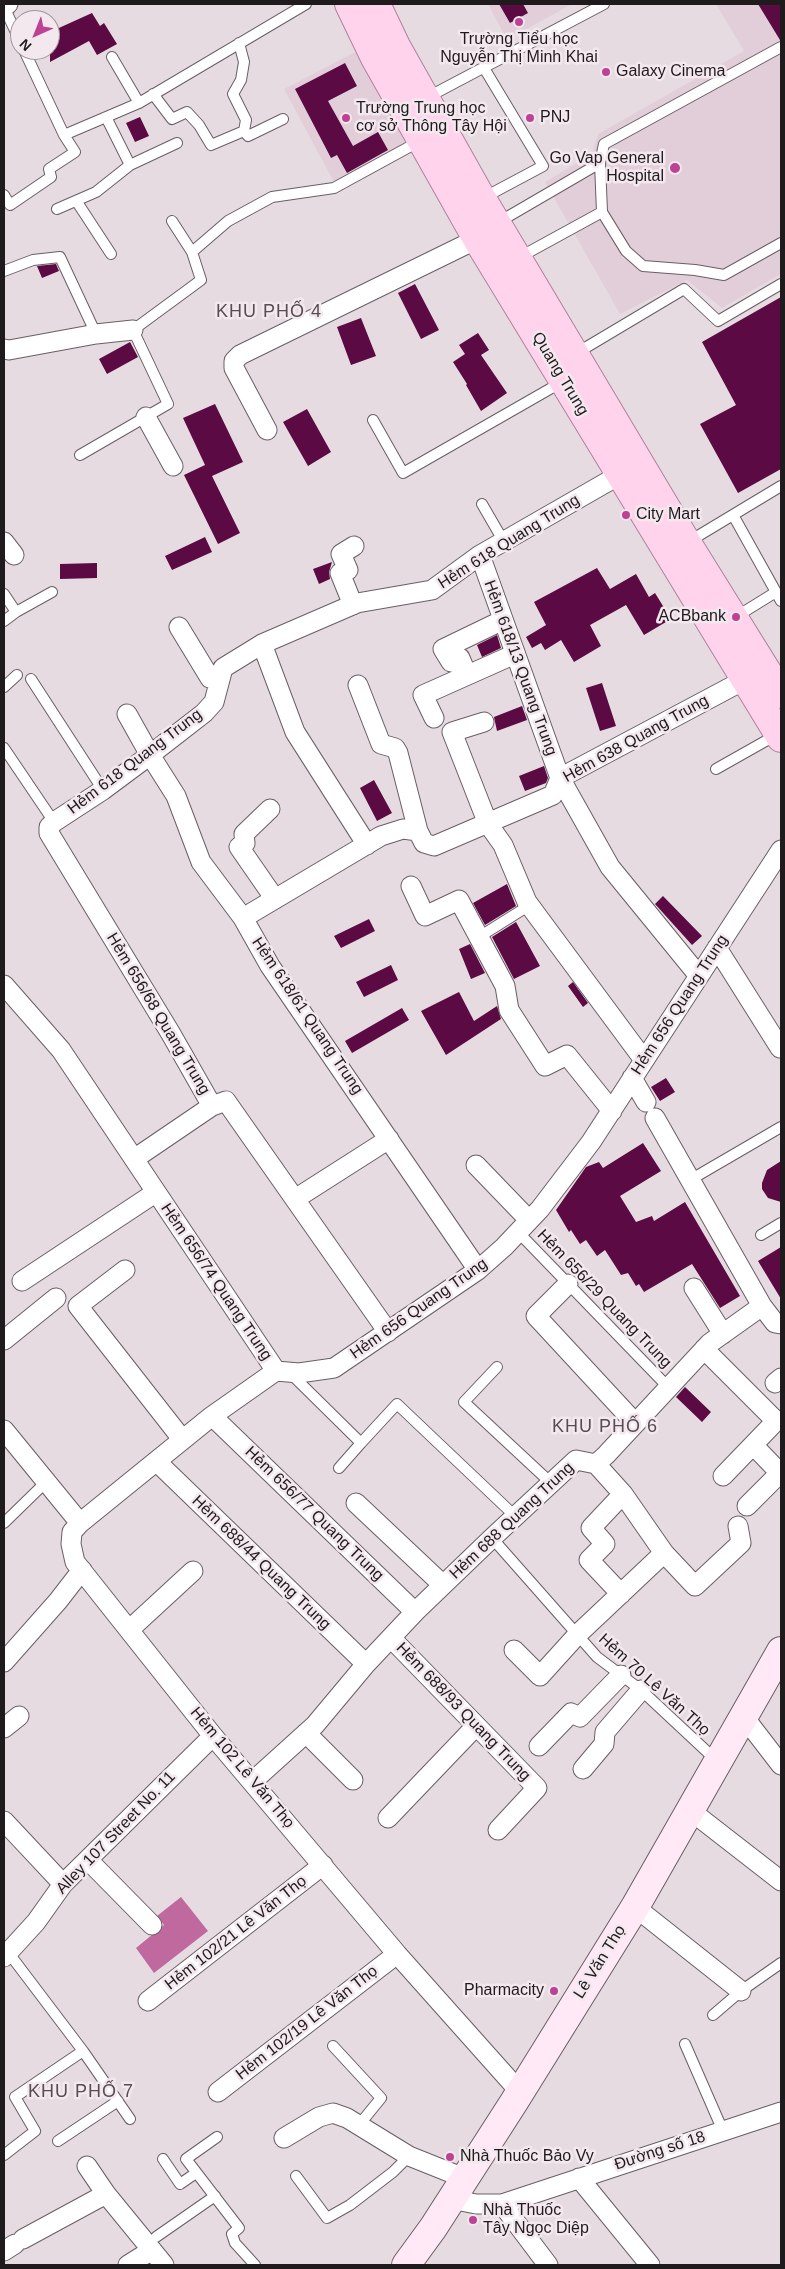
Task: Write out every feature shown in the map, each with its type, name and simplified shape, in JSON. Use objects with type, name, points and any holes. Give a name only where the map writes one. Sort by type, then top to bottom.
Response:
[{"type":"main road","name":"Quang Trung","points":[[349,4],[375,58],[415,105],[482,199],[491,230],[564,381],[620,474],[724,625],[781,694]]},
{"type":"main road","name":"Quang Trung","points":[[376,4],[396,46],[415,105],[421,141],[491,230],[517,259],[687,543],[746,679],[780,736]]},
{"type":"main road","name":"Lê Văn Thọ","points":[[406,2265],[458,2189],[520,2092],[635,1906],[744,1716],[779,1663]]},
{"type":"street","points":[[4,7],[8,4]]},
{"type":"street","points":[[267,430],[234,368],[234,361],[240,355],[491,230]]},
{"type":"street","points":[[4,349],[44,345],[96,334],[133,330]]},
{"type":"street","points":[[146,416],[173,466]]},
{"type":"street","name":"Hẻm 618 Quang Trung","points":[[54,822],[103,790],[204,712],[214,702],[223,668],[262,644],[353,604],[432,590],[480,556],[620,474]]},
{"type":"street","points":[[353,604],[340,574],[348,570],[341,554],[354,546]]},
{"type":"street","name":"Hẻm 618/13 Quang Trung","points":[[480,556],[560,778],[610,867],[699,976]]},
{"type":"street","points":[[468,675],[460,658],[451,662],[443,649],[503,620]]},
{"type":"street","points":[[179,627],[210,678],[220,678]]},
{"type":"street","points":[[262,644],[295,732],[367,845]]},
{"type":"street","points":[[434,718],[423,695],[515,654]]},
{"type":"street","name":"Hẻm 638 Quang Trung","points":[[418,831],[424,842],[434,846],[553,795],[560,778],[746,679]]},
{"type":"street","points":[[243,918],[381,836],[403,829],[418,831],[398,753],[395,748],[381,744],[358,685]]},
{"type":"street","name":"Hẻm 618/61 Quang Trung","points":[[127,714],[176,796],[201,862],[243,918],[270,966],[478,1270]]},
{"type":"street","points":[[484,722],[452,732],[488,824],[503,845],[530,905],[644,1060]]},
{"type":"street","points":[[270,808],[244,834],[246,843],[239,847],[275,899]]},
{"type":"street","name":"Hẻm 656/68 Quang Trung","points":[[54,822],[49,827],[49,833],[171,1034],[212,1106],[226,1101],[388,1332]]},
{"type":"street","name":"Hẻm 656 Quang Trung","points":[[282,1371],[299,1373],[334,1368],[478,1270],[524,1226],[591,1142],[781,850]]},
{"type":"street","points":[[411,886],[425,916],[459,900],[506,986],[509,1010],[545,1066],[567,1055],[612,1111]]},
{"type":"street","points":[[717,948],[780,1048]]},
{"type":"street","name":"Hẻm 656/74 Quang Trung","points":[[4,986],[61,1050],[156,1193],[282,1371]]},
{"type":"street","points":[[632,1078],[762,1306],[774,1323],[781,1325]]},
{"type":"street","points":[[134,1159],[212,1106]]},
{"type":"street","points":[[295,1199],[389,1139]]},
{"type":"street","points":[[476,1165],[524,1226]]},
{"type":"street","name":"Hẻm 656/74 Quang Trung","points":[[22,1281],[156,1193]]},
{"type":"street","points":[[125,1270],[78,1306],[182,1439]]},
{"type":"street","points":[[568,1284],[536,1316],[635,1423]]},
{"type":"street","points":[[694,1288],[723,1334]]},
{"type":"street","points":[[4,1340],[56,1298]]},
{"type":"street","name":"Hẻm 688 Quang Trung","points":[[253,1781],[306,1733],[366,1664],[416,1612],[515,1516],[576,1460],[596,1464],[704,1349],[762,1306]]},
{"type":"street","points":[[704,1349],[776,1421],[754,1446],[723,1476]]},
{"type":"street","points":[[4,1430],[80,1523],[212,1416],[282,1371]]},
{"type":"street","name":"Hẻm 656/77 Quang Trung","points":[[212,1416],[416,1612]]},
{"type":"street","points":[[747,1506],[781,1473],[754,1446]]},
{"type":"street","name":"Hẻm 688/44 Quang Trung","points":[[156,1461],[366,1664]]},
{"type":"street","points":[[596,1464],[623,1494],[664,1553],[696,1586],[741,1543],[738,1526]]},
{"type":"street","points":[[621,1594],[590,1560],[605,1544],[590,1528],[623,1494]]},
{"type":"street","points":[[356,1503],[443,1585]]},
{"type":"street","name":"Hẻm 102 Lê Văn Thọ","points":[[80,1523],[72,1532],[71,1544],[75,1562],[213,1736],[253,1781],[397,1954],[520,2092]]},
{"type":"street","points":[[514,1650],[540,1676],[578,1634],[664,1553]]},
{"type":"street","points":[[4,1662],[58,1601],[82,1570]]},
{"type":"street","points":[[129,1630],[193,1571]]},
{"type":"street","name":"Hẻm 688/93 Quang Trung","points":[[391,1638],[537,1788],[498,1830]]},
{"type":"street","points":[[539,1746],[571,1713],[580,1717],[621,1675]]},
{"type":"street","points":[[583,1769],[604,1744],[605,1732],[641,1690]]},
{"type":"street","points":[[4,1728],[18,1716]]},
{"type":"street","points":[[744,1716],[781,1765]]},
{"type":"street","points":[[388,1818],[476,1726]]},
{"type":"street","points":[[306,1733],[353,1780]]},
{"type":"street","name":"Alley 107 Street No. 11","points":[[6,1955],[36,1922],[63,1884],[213,1736]]},
{"type":"street","points":[[691,1811],[781,1881]]},
{"type":"street","points":[[4,1822],[63,1884]]},
{"type":"street","points":[[88,1860],[152,1925]]},
{"type":"street","name":"Hẻm 102/21 Lê Văn Thọ","points":[[148,2001],[323,1865]]},
{"type":"street","points":[[635,1906],[741,1991]]},
{"type":"street","name":"Hẻm 102/19 Lê Văn Thọ","points":[[218,2092],[397,1954]]},
{"type":"street","name":"Đường số 18","points":[[284,2138],[319,2117],[333,2113],[359,2124],[410,2156],[458,2189],[476,2204],[502,2204],[723,2131],[779,2118]]},
{"type":"street","points":[[87,2166],[106,2194],[154,2244],[164,2265]]},
{"type":"street","points":[[578,2178],[650,2265]]},
{"type":"street","points":[[14,2245],[106,2194]]},
{"type":"street","points":[[502,2204],[548,2265]]},
{"type":"street","points":[[128,2265],[154,2244]]},
{"type":"lane","points":[[64,135],[138,103],[306,4]]},
{"type":"lane","points":[[415,105],[604,4]]},
{"type":"lane","points":[[4,7],[10,20]]},
{"type":"lane","points":[[238,44],[244,62],[241,80],[234,94],[246,120],[244,131],[248,136],[283,119]]},
{"type":"lane","points":[[781,48],[604,144],[600,163],[602,212],[631,258],[643,266],[724,275],[781,242]]},
{"type":"lane","points":[[112,57],[138,103]]},
{"type":"lane","points":[[4,195],[10,205],[52,177],[49,169],[75,152],[64,135],[29,60]]},
{"type":"lane","points":[[482,199],[543,166],[484,68]]},
{"type":"lane","points":[[153,94],[172,119],[187,112],[199,125],[211,145],[244,131]]},
{"type":"lane","points":[[106,117],[130,165]]},
{"type":"lane","points":[[192,252],[228,221],[272,197],[334,188],[421,141]]},
{"type":"lane","points":[[57,209],[77,202],[96,192],[130,165],[177,143]]},
{"type":"lane","points":[[491,230],[600,163]]},
{"type":"lane","points":[[77,202],[111,254]]},
{"type":"lane","points":[[517,259],[602,212]]},
{"type":"lane","points":[[80,455],[168,404],[133,330],[201,280],[192,252],[172,221]]},
{"type":"lane","points":[[4,271],[33,260],[60,257],[96,334]]},
{"type":"lane","points":[[574,354],[684,289],[718,320],[781,284]]},
{"type":"lane","points":[[373,420],[403,473],[564,381]]},
{"type":"lane","points":[[687,543],[781,486]]},
{"type":"lane","points":[[482,504],[504,542]]},
{"type":"lane","points":[[724,625],[778,596],[733,515]]},
{"type":"lane","points":[[4,621],[52,592]]},
{"type":"lane","points":[[4,594],[16,612]]},
{"type":"lane","points":[[4,687],[17,674]]},
{"type":"lane","points":[[31,679],[103,790]]},
{"type":"lane","points":[[716,769],[780,736]]},
{"type":"lane","points":[[4,748],[54,822]]},
{"type":"lane","points":[[479,937],[530,905]]},
{"type":"lane","points":[[690,1180],[781,1126]]},
{"type":"lane","points":[[760,1235],[781,1223]]},
{"type":"lane","name":"Hẻm 656/29 Quang Trung","points":[[524,1226],[568,1284],[668,1387]]},
{"type":"lane","points":[[497,1367],[464,1402],[551,1483]]},
{"type":"lane","points":[[282,1371],[361,1443]]},
{"type":"lane","points":[[339,1468],[397,1404],[515,1516]]},
{"type":"lane","points":[[4,1523],[46,1482]]},
{"type":"lane","name":"Hẻm 70 Lê Văn Thọ","points":[[492,1538],[597,1657],[641,1690],[718,1763]]},
{"type":"lane","points":[[6,1955],[83,2051],[130,2119]]},
{"type":"lane","points":[[713,2015],[741,1991],[781,1963]]},
{"type":"lane","points":[[685,2044],[723,2131]]},
{"type":"lane","points":[[333,2046],[381,2098],[359,2124]]},
{"type":"lane","points":[[4,2155],[35,2132],[15,2097],[83,2051]]},
{"type":"lane","points":[[58,2141],[118,2101]]},
{"type":"lane","points":[[217,2137],[186,2158],[239,2228],[232,2234],[235,2243],[256,2265]]},
{"type":"lane","points":[[296,2176],[327,2218],[350,2205],[393,2172],[410,2156]]},
{"type":"lane","points":[[163,2159],[180,2184],[196,2173]]},
{"type":"lane","points":[[154,2244],[215,2196]]},
{"type":"shaded area","name":"Trường Tiểu học Nguyễn Thị Minh Khai","points":[[488,4],[572,4],[507,40]]},
{"type":"shaded area","name":"Go Vap General Hospital","points":[[716,4],[781,4],[781,274],[722,308],[687,280],[620,314],[545,182],[592,154],[598,134],[744,51]]},
{"type":"shaded area","name":"Trường Trung học cơ sở Thông Tây Hội","points":[[355,52],[408,146],[335,184],[284,89]]},
{"type":"shaded area","points":[[181,1897],[208,1931],[154,1973],[136,1948],[164,1925],[157,1916]]},
{"type":"building","points":[[499,4],[523,4],[528,13],[510,23]]},
{"type":"building","points":[[758,4],[781,4],[781,40],[780,40]]},
{"type":"building","points":[[92,13],[100,26],[104,23],[117,44],[97,55],[89,41],[60,57],[60,27]]},
{"type":"building","points":[[345,63],[357,86],[328,101],[353,146],[378,132],[388,150],[347,173],[337,155],[331,158],[295,89]]},
{"type":"building","points":[[140,117],[149,136],[135,142],[126,123]]},
{"type":"building","points":[[56,264],[59,271],[42,278],[37,266]]},
{"type":"building","points":[[415,284],[439,330],[421,339],[398,293]]},
{"type":"building","points":[[781,297],[781,469],[738,493],[700,424],[736,405],[702,342]]},
{"type":"building","points":[[361,318],[376,356],[351,365],[337,327]]},
{"type":"building","points":[[478,333],[489,350],[481,355],[507,393],[481,411],[453,362],[465,354],[459,345]]},
{"type":"building","points":[[130,342],[138,357],[107,374],[99,359]]},
{"type":"building","points":[[215,404],[243,462],[212,476],[240,533],[218,544],[184,475],[205,465],[183,418]]},
{"type":"building","points":[[307,409],[331,452],[308,466],[283,422]]},
{"type":"building","points":[[205,537],[212,552],[172,570],[165,556]]},
{"type":"building","points":[[332,562],[329,572],[330,579],[319,584],[313,569]]},
{"type":"building","points":[[97,563],[97,578],[60,579],[60,564]]},
{"type":"building","points":[[597,568],[610,589],[636,574],[649,597],[655,593],[671,619],[644,635],[626,605],[590,625],[601,646],[574,662],[561,640],[545,650],[541,643],[532,648],[526,637],[546,625],[534,602]]},
{"type":"building","points":[[497,635],[501,648],[482,657],[477,645]]},
{"type":"building","points":[[602,683],[616,726],[600,731],[586,688]]},
{"type":"building","points":[[522,706],[527,720],[497,731],[494,717]]},
{"type":"building","points":[[544,766],[548,778],[546,783],[525,791],[519,776]]},
{"type":"building","points":[[374,780],[392,813],[377,821],[360,788]]},
{"type":"building","points":[[507,884],[516,906],[485,925],[473,903]]},
{"type":"building","points":[[663,896],[702,936],[692,945],[655,904]]},
{"type":"building","points":[[369,919],[375,931],[341,948],[334,936]]},
{"type":"building","points":[[516,922],[540,966],[514,979],[492,937]]},
{"type":"building","points":[[470,944],[485,973],[471,979],[459,949]]},
{"type":"building","points":[[391,965],[398,980],[364,997],[356,982]]},
{"type":"building","points":[[573,982],[588,1003],[583,1007],[568,986]]},
{"type":"building","points":[[459,992],[474,1021],[497,1006],[501,1019],[446,1055],[421,1011]]},
{"type":"building","points":[[402,1008],[409,1020],[352,1053],[345,1041]]},
{"type":"building","points":[[666,1078],[675,1092],[660,1101],[651,1087]]},
{"type":"building","points":[[643,1143],[661,1171],[620,1196],[636,1222],[652,1216],[654,1221],[685,1202],[740,1296],[720,1308],[692,1264],[644,1292],[639,1284],[636,1286],[628,1273],[621,1275],[605,1250],[597,1256],[586,1240],[580,1244],[571,1230],[569,1232],[556,1210],[586,1167],[599,1162],[603,1168]]},
{"type":"building","points":[[781,1161],[781,1202],[768,1198],[762,1189],[762,1183],[767,1170]]},
{"type":"building","points":[[781,1247],[781,1299],[758,1261]]},
{"type":"building","points":[[685,1387],[711,1412],[702,1422],[676,1397]]},
{"type":"place","name":"Trường Tiểu học Nguyễn Thị Minh Khai","points":[[519,22]]},
{"type":"place","name":"Galaxy Cinema","points":[[606,72]]},
{"type":"place","name":"Trường Trung học cơ sở Thông Tây Hội","points":[[346,118]]},
{"type":"place","name":"PNJ","points":[[530,118]]},
{"type":"place","name":"Go Vap General Hospital","points":[[675,168]]},
{"type":"place","name":"City Mart","points":[[626,515]]},
{"type":"place","name":"ACBbank","points":[[736,617]]},
{"type":"place","name":"Pharmacity","points":[[554,1991]]},
{"type":"place","name":"Nhà Thuốc Bảo Vy","points":[[450,2157]]},
{"type":"place","name":"Nhà Thuốc Tây Ngọc Diệp","points":[[473,2220]]},
{"type":"district","name":"KHU PHỐ 4","points":[[269,312]]},
{"type":"district","name":"KHU PHỐ 6","points":[[605,1427]]},
{"type":"district","name":"KHU PHỐ 7","points":[[81,2092]]}]
